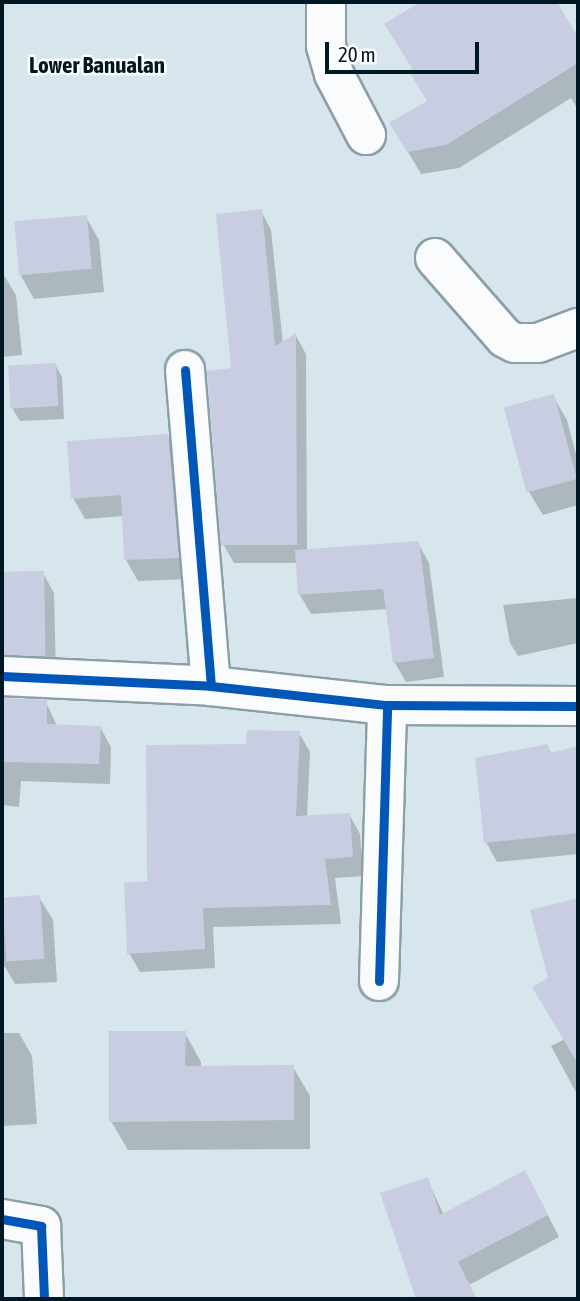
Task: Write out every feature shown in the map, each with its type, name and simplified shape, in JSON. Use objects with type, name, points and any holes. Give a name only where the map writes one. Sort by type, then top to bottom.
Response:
[{"type":"street","points":[[326,2],[326,46],[334,74],[366,135]]},
{"type":"street","points":[[435,258],[505,338],[515,343],[538,343],[578,328]]},
{"type":"street","points":[[185,370],[211,686]]},
{"type":"street","points":[[2,676],[211,686],[387,705],[578,706]]},
{"type":"street","points":[[379,981],[387,705]]},
{"type":"street","points":[[2,1219],[41,1226],[44,1299]]},
{"type":"building","points":[[420,2],[557,2],[578,37],[578,63],[446,145],[407,152],[389,123],[427,101],[411,75],[415,73],[384,24]]},
{"type":"building","points":[[262,209],[275,346],[296,333],[297,545],[221,545],[207,371],[231,368],[216,214]]},
{"type":"building","points":[[87,215],[92,269],[19,275],[14,221]]},
{"type":"building","points":[[56,363],[58,406],[10,408],[8,366]]},
{"type":"building","points":[[554,394],[577,479],[527,492],[504,407]]},
{"type":"building","points":[[168,434],[179,558],[124,560],[121,495],[71,499],[67,441]]},
{"type":"building","points":[[419,541],[434,658],[393,663],[383,589],[298,595],[295,550]]},
{"type":"building","points":[[44,571],[45,656],[3,657],[2,572]]},
{"type":"building","points":[[2,698],[47,700],[47,724],[101,726],[99,764],[2,762]]},
{"type":"building","points":[[247,730],[300,731],[296,816],[350,813],[353,857],[325,859],[331,905],[203,908],[205,949],[127,954],[124,883],[147,881],[146,745],[246,744]]},
{"type":"building","points":[[548,744],[550,753],[578,746],[578,833],[484,843],[475,758]]},
{"type":"building","points":[[40,895],[44,959],[7,961],[2,898]]},
{"type":"building","points":[[578,898],[578,1064],[532,987],[548,978],[530,910]]},
{"type":"building","points":[[109,1031],[186,1031],[185,1066],[294,1065],[294,1120],[109,1122]]},
{"type":"building","points":[[525,1170],[548,1215],[458,1262],[477,1299],[416,1299],[380,1193],[428,1177],[440,1215]]},
{"type":"cycle path","points":[[185,370],[211,686]]},
{"type":"cycle path","points":[[2,676],[211,686],[387,705],[578,706]]},
{"type":"cycle path","points":[[379,981],[387,705]]},
{"type":"cycle path","points":[[2,1219],[41,1226],[44,1299]]},
{"type":"district","name":"Lower Banualan","points":[[97,65]]}]
